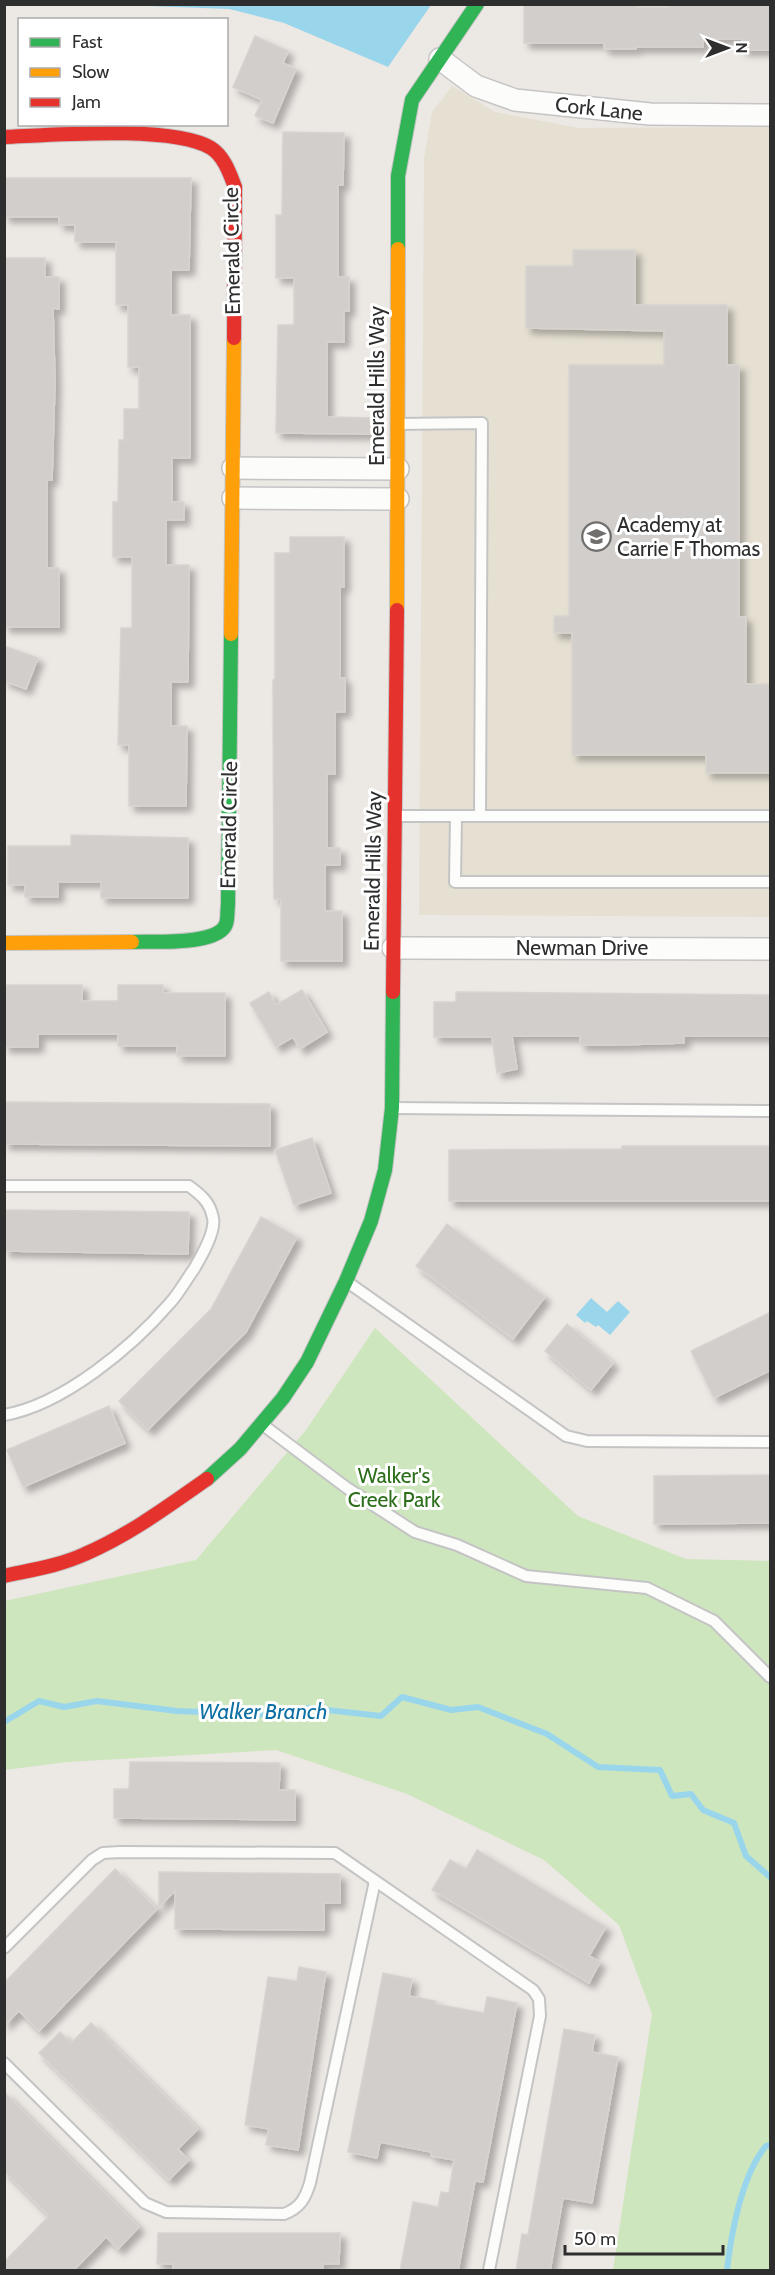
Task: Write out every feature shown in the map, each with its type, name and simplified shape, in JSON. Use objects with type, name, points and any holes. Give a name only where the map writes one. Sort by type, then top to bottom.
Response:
[{"type":"street","name":"Emerald Hills Way","points":[[4,1576],[47,1567],[83,1555],[135,1529],[216,1473],[283,1398],[307,1362],[346,1281],[371,1221],[385,1170],[392,1108],[398,499],[398,176],[412,100],[477,4]]},
{"type":"street","name":"Cork Lane","points":[[440,58],[476,86],[515,100],[650,114],[771,115]]},
{"type":"street","name":"Emerald Circle","points":[[4,137],[172,136],[199,141],[221,157],[235,187],[226,925],[217,935],[187,941],[4,943]]},
{"type":"street","points":[[233,468],[398,469]]},
{"type":"street","points":[[233,498],[398,499]]},
{"type":"street","name":"Newman Drive","points":[[393,948],[771,949]]},
{"type":"lane","points":[[398,424],[482,423],[480,816]]},
{"type":"lane","points":[[394,816],[771,816]]},
{"type":"lane","points":[[456,816],[455,882],[771,882]]},
{"type":"lane","points":[[392,1108],[771,1111]]},
{"type":"lane","points":[[4,1186],[189,1186],[206,1198],[214,1220],[204,1252],[172,1302],[124,1348],[68,1389],[23,1411],[4,1414]]},
{"type":"lane","points":[[346,1281],[566,1436],[587,1441],[771,1442]]},
{"type":"lane","points":[[261,1424],[347,1488],[415,1532],[457,1545],[526,1576],[647,1588],[714,1621],[771,1677]]},
{"type":"lane","points":[[4,1948],[92,1860],[103,1853],[334,1853],[533,1990],[539,1999],[540,2016],[489,2271]]},
{"type":"lane","points":[[4,2063],[145,2203],[155,2209],[166,2212],[284,2214],[296,2210],[305,2199],[310,2183],[375,1881]]},
{"type":"shaded area","name":"Academy at Carrie F Thomas","points":[[452,86],[495,112],[579,128],[770,127],[770,917],[419,915],[424,158],[432,112]]},
{"type":"green space","name":"Walker's Creek Park","points":[[375,1328],[578,1516],[686,1559],[770,1561],[770,2270],[613,2270],[652,2014],[619,1925],[544,1860],[407,1794],[276,1750],[67,1762],[5,1770],[4,1601],[196,1560],[306,1430]]},
{"type":"water","points":[[122,5],[431,5],[388,67],[284,23],[229,9]]},
{"type":"water","points":[[591,1298],[607,1312],[618,1301],[630,1312],[610,1335],[598,1325],[596,1327],[587,1321],[585,1323],[576,1315]]},
{"type":"building","points":[[524,4],[636,4],[636,7],[669,7],[669,4],[771,5],[771,50],[742,50],[742,39],[703,39],[703,47],[636,47],[636,49],[604,49],[604,43],[524,43]]},
{"type":"building","points":[[255,36],[288,51],[283,63],[296,69],[273,123],[255,116],[262,100],[233,87]]},
{"type":"building","points":[[283,132],[344,133],[343,185],[338,185],[338,277],[349,277],[349,311],[344,311],[344,342],[327,342],[327,417],[375,418],[374,434],[276,433],[278,325],[294,325],[294,278],[276,278],[276,215],[282,215]]},
{"type":"building","points":[[4,178],[191,178],[189,270],[171,270],[171,315],[190,315],[190,458],[172,458],[172,502],[184,502],[184,520],[166,520],[166,565],[189,565],[188,682],[171,682],[171,726],[187,726],[186,806],[129,806],[129,745],[118,745],[121,628],[132,628],[132,557],[113,557],[113,502],[118,502],[119,440],[124,440],[124,409],[139,409],[139,367],[128,367],[128,305],[116,305],[116,242],[75,242],[75,225],[59,225],[59,217],[4,217]]},
{"type":"building","points":[[573,250],[635,250],[635,305],[727,305],[727,365],[739,365],[739,617],[746,617],[746,684],[771,684],[771,773],[706,773],[706,755],[572,755],[572,633],[554,633],[554,616],[569,616],[569,365],[664,365],[664,331],[526,328],[526,266],[573,266]]},
{"type":"building","points":[[4,258],[45,258],[45,277],[59,277],[59,309],[53,308],[55,382],[52,480],[47,480],[47,568],[59,568],[59,627],[4,627]]},
{"type":"building","points":[[290,537],[344,537],[344,587],[340,587],[340,678],[345,678],[345,712],[335,712],[335,774],[327,774],[327,848],[340,848],[340,865],[325,865],[325,911],[342,911],[342,961],[281,961],[281,899],[274,899],[275,553],[290,553]]},
{"type":"building","points":[[4,646],[38,658],[26,689],[4,681]]},
{"type":"building","points":[[71,835],[188,838],[188,898],[101,898],[101,882],[58,882],[58,897],[25,897],[25,885],[8,885],[8,846],[71,846]]},
{"type":"building","points":[[4,985],[82,985],[82,1001],[118,1001],[118,985],[163,985],[163,993],[225,993],[225,1056],[177,1056],[177,1046],[118,1046],[118,1034],[38,1034],[38,1047],[4,1047]]},
{"type":"building","points":[[302,990],[327,1032],[300,1049],[293,1037],[276,1047],[250,1003],[269,992],[276,1005]]},
{"type":"building","points":[[456,992],[771,995],[771,1036],[684,1036],[684,1043],[580,1045],[580,1036],[512,1036],[517,1069],[497,1073],[492,1037],[434,1037],[434,1002],[456,1002]]},
{"type":"building","points":[[4,1102],[270,1104],[270,1146],[4,1144]]},
{"type":"building","points":[[312,1138],[331,1193],[294,1205],[275,1150]]},
{"type":"building","points":[[622,1146],[771,1146],[771,1201],[449,1201],[449,1150],[622,1149]]},
{"type":"building","points":[[5,1210],[189,1212],[188,1254],[4,1251]]},
{"type":"building","points":[[261,1217],[297,1237],[246,1332],[148,1430],[119,1401],[211,1309]]},
{"type":"building","points":[[447,1224],[545,1297],[513,1339],[416,1266]]},
{"type":"building","points":[[771,1312],[771,1370],[714,1398],[691,1351]]},
{"type":"building","points":[[567,1324],[613,1363],[591,1390],[545,1351]]},
{"type":"building","points":[[109,1406],[125,1443],[23,1487],[7,1450]]},
{"type":"building","points":[[771,1475],[771,1523],[654,1524],[654,1476]]},
{"type":"building","points":[[130,1762],[280,1763],[279,1790],[295,1790],[295,1820],[114,1818],[114,1789],[129,1789]]},
{"type":"building","points":[[477,1850],[606,1927],[589,1956],[600,1962],[589,1983],[432,1890],[450,1860],[466,1869]]},
{"type":"building","points":[[115,1869],[157,1909],[39,2031],[19,2011],[4,2025],[4,1983]]},
{"type":"building","points":[[159,1872],[340,1874],[340,1903],[324,1903],[324,1930],[175,1929],[175,1891],[159,1907]]},
{"type":"building","points":[[299,1967],[326,1972],[298,2150],[266,2145],[269,2129],[245,2125],[268,1977],[297,1981]]},
{"type":"building","points":[[383,1973],[412,1979],[409,1996],[436,2001],[435,2004],[484,2013],[487,1997],[517,2003],[483,2182],[475,2181],[458,2271],[400,2271],[413,2202],[438,2207],[441,2192],[449,2193],[454,2160],[431,2156],[431,2152],[380,2142],[377,2158],[348,2152]]},
{"type":"building","points":[[91,2023],[198,2129],[178,2149],[189,2160],[169,2180],[39,2053],[60,2032],[71,2043]]},
{"type":"building","points":[[564,2029],[595,2035],[592,2052],[618,2057],[592,2203],[563,2198],[550,2271],[516,2271],[522,2234],[528,2235]]},
{"type":"building","points":[[4,2092],[139,2227],[118,2249],[106,2237],[73,2271],[4,2271],[4,2262],[49,2216],[4,2171]]},
{"type":"building","points":[[158,2233],[340,2233],[339,2264],[323,2264],[323,2271],[173,2271],[173,2264],[157,2264]]},
{"type":"waterway","name":"Walker Branch","points":[[4,1722],[39,1701],[64,1707],[97,1701],[177,1711],[273,1715],[309,1708],[381,1716],[402,1697],[451,1710],[478,1707],[547,1734],[598,1767],[660,1770],[672,1796],[691,1794],[703,1810],[734,1823],[746,1856],[770,1877]]},
{"type":"waterway","name":"Walker Branch","points":[[727,2270],[731,2239],[744,2188],[758,2158],[766,2146],[770,2145]]},
{"type":"traffic: fast","points":[[398,249],[398,176],[412,100],[477,4]]},
{"type":"traffic: fast","points":[[132,942],[198,939],[211,936],[226,924],[231,634]]},
{"type":"traffic: fast","points":[[207,1479],[240,1449],[283,1398],[307,1362],[346,1281],[371,1221],[385,1170],[392,1108],[393,992]]},
{"type":"traffic: slow","points":[[397,610],[398,249]]},
{"type":"traffic: slow","points":[[231,634],[234,338]]},
{"type":"traffic: slow","points":[[4,943],[132,942]]},
{"type":"traffic: jam","points":[[4,137],[141,134],[193,141],[216,151],[226,166],[235,187],[234,338]]},
{"type":"traffic: jam","points":[[393,992],[397,610]]},
{"type":"traffic: jam","points":[[4,1576],[65,1562],[101,1546],[148,1520],[207,1479]]},
{"type":"place","name":"Academy at Carrie F Thomas","points":[[596,537]]}]
